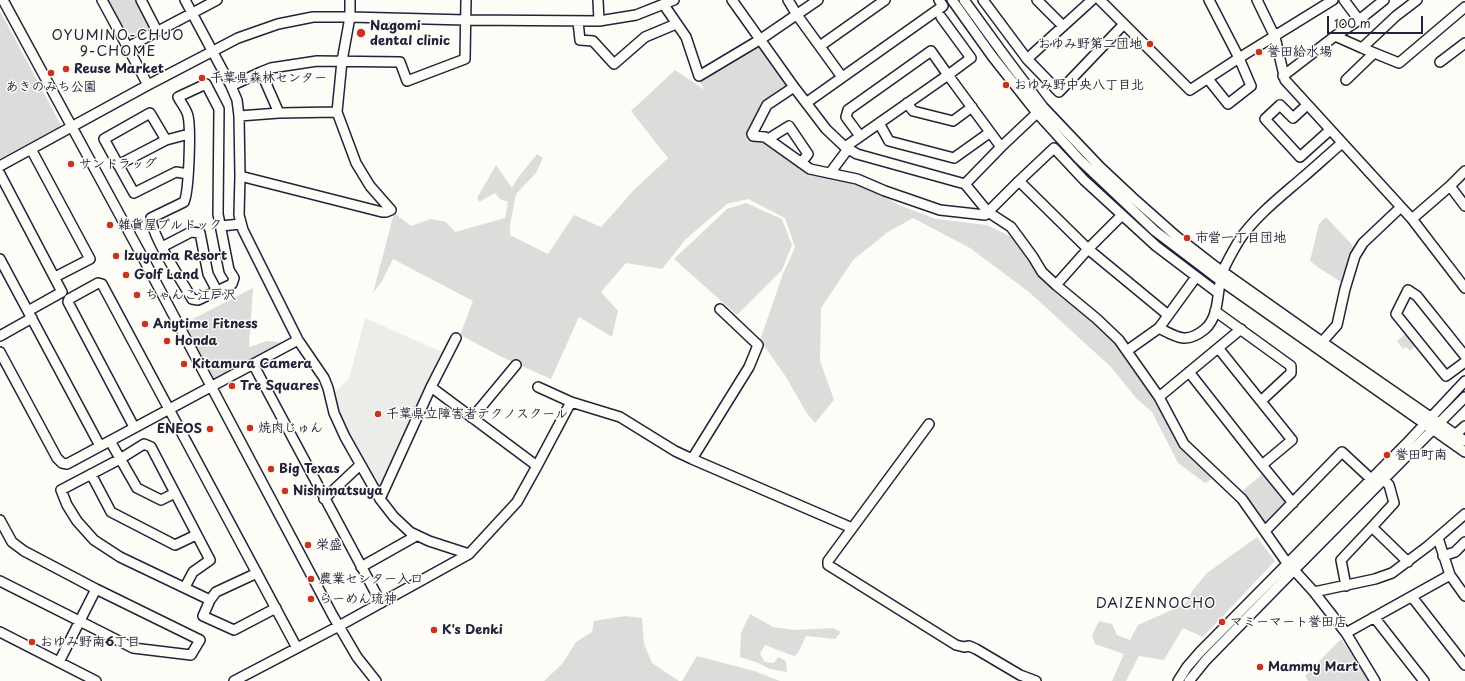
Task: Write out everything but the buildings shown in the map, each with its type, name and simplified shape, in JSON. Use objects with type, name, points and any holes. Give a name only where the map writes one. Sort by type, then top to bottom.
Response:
[{"type":"street","points":[[3,0],[142,256],[339,626],[357,657],[376,681]]},
{"type":"street","points":[[102,0],[148,85]]},
{"type":"street","points":[[140,0],[157,31]]},
{"type":"street","points":[[185,0],[237,100],[239,116],[239,215],[241,224],[298,340],[324,378],[334,413],[345,437],[380,499],[401,525],[416,536],[469,554]]},
{"type":"street","points":[[128,47],[217,0]]},
{"type":"street","points":[[240,176],[382,212],[390,210],[370,186],[356,163],[336,112],[342,61],[350,17],[350,0]]},
{"type":"street","points":[[231,86],[271,68],[317,61],[400,62],[407,81],[465,59],[466,0]]},
{"type":"street","points":[[598,0],[599,21]]},
{"type":"street","points":[[0,166],[148,85],[238,38],[278,24],[314,18],[350,17],[578,22],[599,21],[636,15],[674,0]]},
{"type":"street","points":[[732,0],[826,129],[846,148],[870,158],[965,184],[988,212],[1011,227],[1042,272],[1119,340],[1128,350],[1159,396],[1184,444],[1242,499],[1290,567],[1314,592],[1346,633],[1375,681]]},
{"type":"street","points":[[788,0],[797,15],[842,77]]},
{"type":"street","points":[[664,5],[686,37],[699,76],[761,39],[818,0]]},
{"type":"street","points":[[820,46],[885,0]]},
{"type":"street","points":[[806,103],[943,6],[939,0]]},
{"type":"street","points":[[952,0],[992,56],[1037,113],[1079,159],[1126,205],[1161,235],[1220,280],[1429,424]]},
{"type":"street","points":[[964,0],[1004,56],[1043,106],[1100,167],[1176,236],[1322,342],[1465,452]]},
{"type":"street","points":[[983,0],[1028,59],[1059,92],[1124,24]]},
{"type":"street","points":[[1037,0],[1063,26]]},
{"type":"street","points":[[1028,59],[1092,0]]},
{"type":"street","points":[[1100,0],[1190,90],[1333,0]]},
{"type":"street","points":[[1208,79],[1228,104],[1251,86],[1239,58],[1209,0]]},
{"type":"street","points":[[1258,0],[1275,37],[1285,80],[1412,219],[1465,288]]},
{"type":"street","points":[[1344,0],[1359,20]]},
{"type":"street","points":[[1283,76],[1384,0]]},
{"type":"street","points":[[1362,48],[1396,16],[1417,0]]},
{"type":"street","points":[[1335,36],[1398,63],[1465,7]]},
{"type":"street","points":[[830,173],[846,148],[860,136],[971,58],[941,17]]},
{"type":"street","points":[[578,22],[580,40],[593,41],[614,64],[645,37],[676,24]]},
{"type":"street","points":[[1440,62],[1465,42]]},
{"type":"street","points":[[860,136],[846,117],[848,110],[931,50],[1000,147]]},
{"type":"street","points":[[1346,80],[1374,53]]},
{"type":"street","points":[[261,72],[279,113]]},
{"type":"street","points":[[206,84],[219,109],[218,214],[229,270],[234,278],[232,284],[198,300],[192,299],[162,247],[152,226],[151,218],[184,202],[186,197],[188,174],[188,115],[178,97],[206,84]]},
{"type":"street","points":[[794,87],[767,105],[752,134],[753,136],[765,137],[810,169],[857,179],[885,191],[940,210],[985,215],[1054,148],[1084,180],[1156,246],[1218,293]]},
{"type":"street","points":[[907,103],[913,111],[953,121],[972,107]]},
{"type":"street","points":[[1307,105],[1293,118],[1280,104],[1265,119],[1300,157],[1330,130]]},
{"type":"street","points":[[239,116],[279,113],[336,112]]},
{"type":"street","points":[[166,140],[150,113],[104,139],[134,194],[176,172],[188,174]]},
{"type":"street","points":[[965,184],[1000,147],[1037,113]]},
{"type":"street","points":[[879,123],[889,141],[954,158],[990,133]]},
{"type":"street","points":[[768,139],[789,126],[808,154],[801,163]]},
{"type":"street","points":[[118,165],[166,140],[189,134]]},
{"type":"street","points":[[1159,328],[1176,336],[1189,339],[1206,328],[1215,311],[1223,271],[1240,240],[1248,229],[1280,196],[1342,143]]},
{"type":"street","points":[[31,149],[90,259],[55,277]]},
{"type":"street","points":[[1412,219],[1465,172]]},
{"type":"street","points":[[0,174],[62,292],[0,336]]},
{"type":"street","points":[[1019,181],[1088,249],[1168,315]]},
{"type":"street","points":[[1450,186],[1465,206]]},
{"type":"street","points":[[1322,342],[1337,325],[1345,289],[1355,256],[1362,243],[1401,207]]},
{"type":"street","points":[[1056,285],[1088,249],[1122,215]]},
{"type":"street","points":[[221,226],[241,224]]},
{"type":"street","points":[[162,247],[191,232],[200,233],[208,274],[217,291]]},
{"type":"street","points":[[0,259],[100,446]]},
{"type":"street","points":[[1128,350],[1159,328],[1196,277]]},
{"type":"street","points":[[134,427],[68,302],[69,299],[98,284],[102,284],[297,648]]},
{"type":"street","points":[[1465,356],[1417,296],[1408,290],[1396,314],[1446,376],[1465,362]]},
{"type":"street","points":[[692,459],[749,367],[758,345],[720,309]]},
{"type":"street","points":[[1215,311],[1291,366],[1291,373],[1261,401]]},
{"type":"street","points":[[1159,396],[1219,349],[1241,329]]},
{"type":"street","points":[[380,499],[431,387],[456,338]]},
{"type":"street","points":[[0,352],[57,458],[62,463],[67,464],[298,340]]},
{"type":"street","points":[[1219,349],[1292,440],[1262,465]]},
{"type":"street","points":[[253,364],[381,603]]},
{"type":"street","points":[[472,418],[516,365]]},
{"type":"street","points":[[1178,681],[1200,652],[1383,479],[1465,381],[1454,371]]},
{"type":"street","points":[[1188,372],[1293,503]]},
{"type":"street","points":[[431,387],[537,466]]},
{"type":"street","points":[[538,387],[571,402],[620,417],[675,451],[852,528]]},
{"type":"street","points":[[1440,423],[1465,397]]},
{"type":"street","points":[[234,681],[251,677],[297,648],[469,554],[517,502],[571,402]]},
{"type":"street","points":[[1189,681],[1206,660],[1371,479],[1429,424],[1440,423],[1465,441]]},
{"type":"street","points":[[929,424],[828,561],[828,565],[956,645],[964,648],[969,646],[976,649],[1020,675],[1036,681]]},
{"type":"street","points":[[1456,434],[1465,426]]},
{"type":"street","points":[[110,441],[137,488],[161,500],[175,493]]},
{"type":"street","points":[[185,587],[193,572],[210,560],[151,447],[144,444],[120,459],[61,490],[67,505],[77,521],[94,540],[120,557],[210,600]]},
{"type":"street","points":[[1265,531],[1342,452],[1371,479]]},
{"type":"street","points":[[324,499],[360,465]]},
{"type":"street","points":[[91,474],[111,512],[175,545],[196,535]]},
{"type":"street","points":[[1346,586],[1341,560],[1394,503],[1389,485],[1383,479]]},
{"type":"street","points":[[1314,592],[1376,579],[1392,573],[1438,538],[1465,514]]},
{"type":"street","points":[[0,520],[12,542],[24,551],[96,589],[200,640],[191,656],[133,648],[0,581]]},
{"type":"street","points":[[1372,527],[1408,562]]},
{"type":"street","points":[[361,567],[416,536]]},
{"type":"street","points":[[1438,538],[1450,575],[1465,596]]},
{"type":"street","points":[[1443,556],[1455,552],[1465,542]]},
{"type":"street","points":[[256,573],[216,592],[210,600],[203,616],[234,630],[276,608]]},
{"type":"street","points":[[1346,633],[1450,575]]},
{"type":"street","points":[[59,662],[96,589]]},
{"type":"street","points":[[1412,597],[1465,665]]},
{"type":"street","points":[[1374,617],[1424,681]]},
{"type":"street","points":[[0,632],[96,681]]},
{"type":"shaded area","points":[[106,0],[137,0],[153,30],[128,41]]},
{"type":"shaded area","points":[[0,11],[62,127],[0,161]]},
{"type":"shaded area","points":[[758,44],[789,87],[763,105],[747,140],[760,141],[781,153],[868,188],[899,205],[936,219],[987,225],[1021,242],[1081,308],[1136,362],[1169,416],[1215,477],[1205,483],[1178,463],[1152,412],[1137,399],[1111,367],[1029,292],[970,248],[913,218],[888,232],[853,260],[821,308],[820,361],[834,400],[815,423],[806,412],[786,377],[760,340],[783,274],[795,247],[785,218],[748,199],[727,204],[686,239],[662,269],[626,263],[601,292],[618,311],[612,337],[579,317],[551,379],[506,359],[460,335],[473,301],[393,259],[382,281],[373,293],[394,213],[411,226],[431,219],[446,222],[455,232],[505,218],[508,202],[500,199],[495,193],[479,202],[477,198],[496,165],[512,188],[517,179],[537,154],[543,158],[536,173],[516,194],[510,225],[510,235],[548,254],[574,215],[601,227],[633,191],[668,158],[631,111],[675,70],[705,90],[698,80]]},
{"type":"shaded area","points":[[746,203],[782,219],[792,245],[782,270],[737,315],[674,259],[727,209]]},
{"type":"shaded area","points":[[1326,217],[1356,249],[1344,284],[1310,261],[1319,224]]},
{"type":"shaded area","points":[[253,288],[249,347],[267,341],[285,343],[214,381],[183,324]]},
{"type":"shaded area","name":"千葉県立障害者テクノスクール","points":[[365,318],[442,352],[381,492],[347,435],[334,393],[349,379]]},
{"type":"shaded area","points":[[1407,333],[1417,345],[1410,351],[1406,347],[1403,349],[1397,341]]},
{"type":"shaded area","points":[[1265,472],[1288,503],[1265,526],[1240,493]]},
{"type":"shaded area","points":[[1257,537],[1275,561],[1203,637],[1183,628],[1164,660],[1139,656],[1126,681],[1112,681],[1124,654],[1095,644],[1092,635],[1099,621],[1112,624],[1117,635],[1130,640],[1138,625],[1185,604],[1193,590],[1207,573]]},
{"type":"shaded area","points":[[750,614],[773,627],[795,630],[833,628],[841,632],[835,639],[806,636],[798,653],[794,656],[765,645],[760,654],[765,662],[774,663],[778,657],[786,661],[787,672],[770,669],[756,662],[740,657],[741,633]]},
{"type":"shaded area","points":[[625,616],[642,618],[644,644],[652,663],[679,681],[544,681],[562,664],[576,642],[592,632],[594,621]]},
{"type":"shaded area","points":[[1341,639],[1371,681],[1308,681],[1305,676]]},
{"type":"shaded area","points":[[697,656],[754,671],[780,681],[682,681]]},
{"type":"place","name":"Nagomi dental clinic","points":[[361,33]]},
{"type":"place","name":"おゆみ野第二団地","points":[[1150,44]]},
{"type":"place","name":"誉田給水場","points":[[1259,52]]},
{"type":"place","name":"Reuse Market","points":[[66,69]]},
{"type":"place","name":"あきのみち公園","points":[[51,73]]},
{"type":"place","name":"千葉県森林センター","points":[[202,78]]},
{"type":"place","name":"おゆみ野中央八丁目北","points":[[1006,85]]},
{"type":"place","name":"サンドラッグ","points":[[71,164]]},
{"type":"place","name":"雑貨屋ブルドック","points":[[110,225]]},
{"type":"place","name":"市営一丁目団地","points":[[1187,238]]},
{"type":"place","name":"Izuyama Resort","points":[[116,256]]},
{"type":"place","name":"Golf Land","points":[[126,275]]},
{"type":"place","name":"ちゃんこ江戸沢","points":[[137,295]]},
{"type":"place","name":"Anytime Fitness","points":[[145,324]]},
{"type":"place","name":"Honda","points":[[167,341]]},
{"type":"place","name":"Kitamura Camera","points":[[184,364]]},
{"type":"place","name":"Tre Squares","points":[[232,386]]},
{"type":"place","name":"千葉県立障害者テクノスクール","points":[[378,414]]},
{"type":"place","name":"焼肉じゅん","points":[[250,428]]},
{"type":"place","name":"ENEOS","points":[[210,429]]},
{"type":"place","name":"誉田町南","points":[[1387,455]]},
{"type":"place","name":"Big Texas","points":[[271,469]]},
{"type":"place","name":"Nishimatsuya","points":[[285,491]]},
{"type":"place","name":"栄盛","points":[[308,545]]},
{"type":"place","name":"農業センター入口","points":[[311,579]]},
{"type":"place","name":"らーめん琉神","points":[[311,599]]},
{"type":"place","name":"マミーマート誉田店","points":[[1222,622]]},
{"type":"place","name":"K's Denki","points":[[434,630]]},
{"type":"place","name":"おゆみ野南6丁目","points":[[32,642]]},
{"type":"place","name":"Mammy Mart","points":[[1260,667]]},
{"type":"district","name":"OYUMINO-CHUO 9-CHOME","points":[[118,44]]},
{"type":"district","name":"DAIZENNOCHO","points":[[1156,604]]}]
